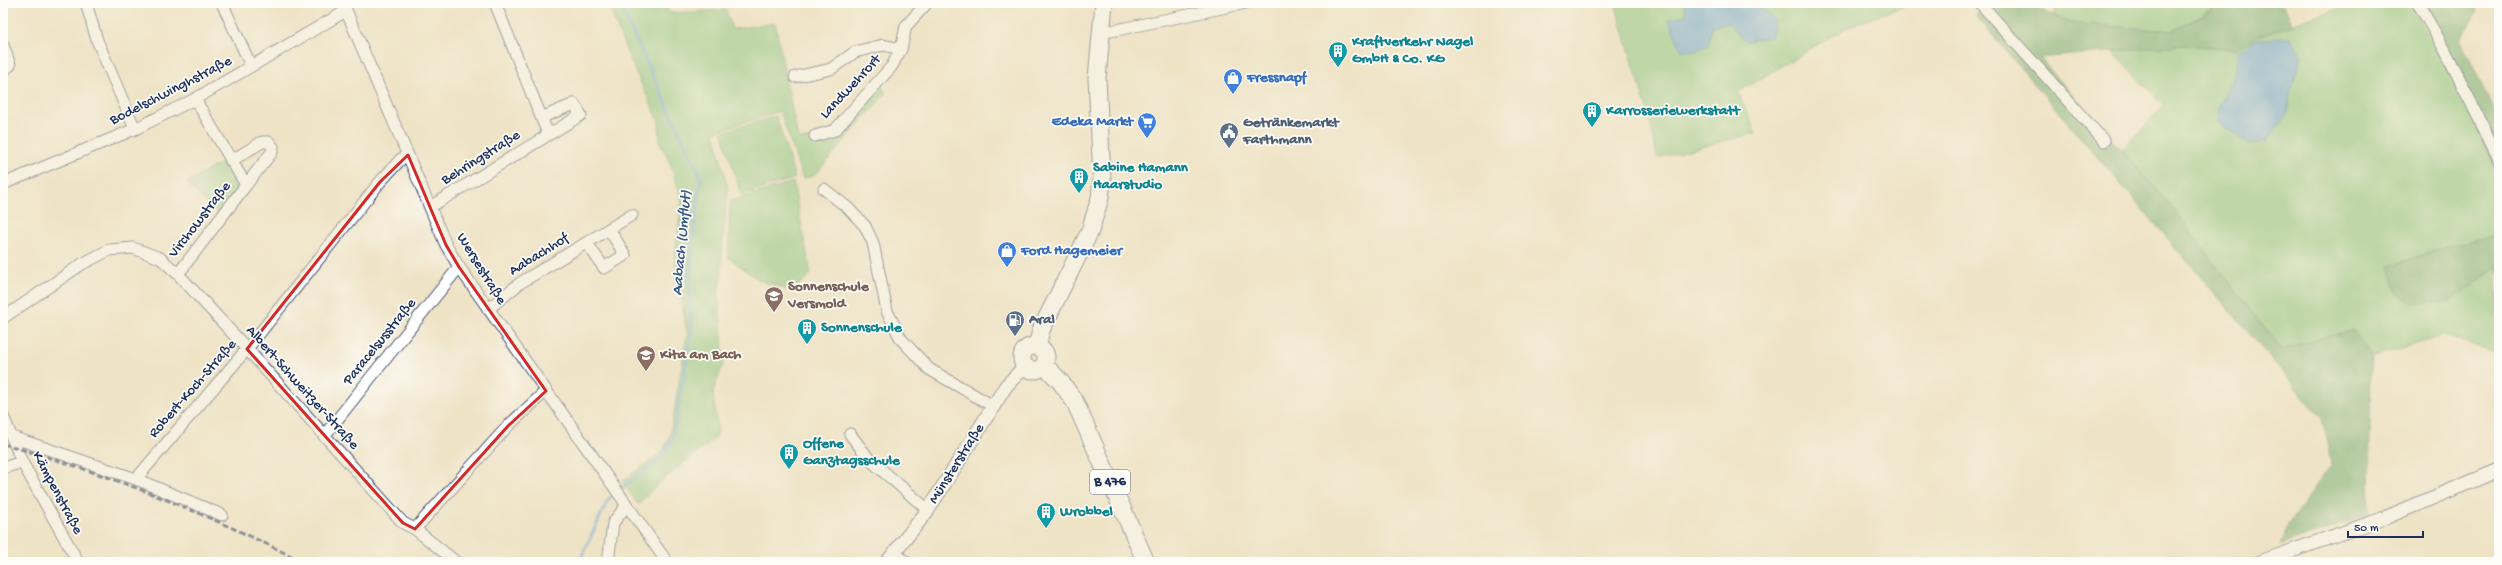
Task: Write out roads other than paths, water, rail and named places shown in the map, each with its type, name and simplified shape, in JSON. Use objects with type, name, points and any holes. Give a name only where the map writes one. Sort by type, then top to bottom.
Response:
[{"type":"main road","points":[[1037,347],[1041,330],[1090,230],[1100,198],[1102,178],[1097,78],[1100,31],[1104,3]]},
{"type":"main road","points":[[1030,347],[1037,347],[1046,354],[1044,366],[1034,370],[1025,366],[1023,359],[1025,352],[1030,347]]},
{"type":"main road","name":"B 476","points":[[1044,366],[1060,380],[1075,402],[1146,562]]},
{"type":"street","points":[[86,3],[97,40],[135,129]]},
{"type":"street","points":[[222,3],[251,66]]},
{"type":"street","points":[[495,3],[543,117],[548,134]]},
{"type":"street","name":"Landwehrort","points":[[815,136],[835,130],[892,66],[901,49],[906,26],[927,3]]},
{"type":"street","points":[[1100,31],[1111,31],[1246,3]]},
{"type":"street","points":[[1980,3],[2104,142]]},
{"type":"street","points":[[2418,3],[2445,50],[2499,159]]},
{"type":"street","name":"Bodelschwinghstraße","points":[[3,184],[135,129],[195,99],[251,66],[344,7]]},
{"type":"street","name":"Wersestraße","points":[[344,7],[446,245],[459,267],[488,309],[625,505],[667,562]]},
{"type":"street","points":[[3,45],[10,65],[3,71]]},
{"type":"street","name":"Landwehrort","points":[[795,77],[831,69],[856,52],[883,45],[901,49]]},
{"type":"street","name":"Virchowstraße","points":[[195,99],[246,185]]},
{"type":"street","name":"Behringstraße","points":[[430,207],[581,115],[574,104],[543,117]]},
{"type":"street","name":"Virchowstraße","points":[[178,274],[272,152],[273,146],[268,142],[262,142],[232,161]]},
{"type":"street","name":"Robert-Koch-Straße","points":[[136,479],[247,349],[380,182],[401,159],[408,155]]},
{"type":"street","points":[[824,189],[848,208],[865,226],[873,243],[888,311],[901,339],[929,369],[993,406]]},
{"type":"street","name":"Aabachhof","points":[[488,309],[520,283],[632,215]]},
{"type":"street","name":"Aabachhof","points":[[587,243],[604,268],[625,255],[609,229]]},
{"type":"street","name":"Albert-Schweitzer-Straße","points":[[3,318],[82,264],[109,250],[133,248],[160,258],[178,274],[247,349],[403,523],[415,529],[456,562]]},
{"type":"street","name":"Paracelsusstraße","points":[[324,436],[459,267]]},
{"type":"street","name":"Münsterstraße","points":[[891,557],[928,510],[1006,386],[1025,366]]},
{"type":"street","points":[[415,529],[508,426],[546,391]]},
{"type":"street","name":"Kämpenstraße","points":[[3,416],[22,462],[78,562]]},
{"type":"street","points":[[850,434],[869,458],[928,510]]},
{"type":"street","name":"Kämpenstraße","points":[[12,437],[136,479]]},
{"type":"street","points":[[3,468],[22,462]]},
{"type":"street","points":[[2260,562],[2382,520],[2499,470]]},
{"type":"street","points":[[136,479],[222,515]]},
{"type":"street","points":[[608,562],[613,523],[625,505]]},
{"type":"street","points":[[891,557],[906,562]]},
{"type":"water","points":[[1684,3],[1758,3],[1775,21],[1771,37],[1746,41],[1728,23],[1712,26],[1708,45],[1696,51],[1681,50],[1669,19],[1686,15]]},
{"type":"water","points":[[2290,38],[2301,55],[2290,94],[2288,113],[2267,141],[2250,144],[2218,123],[2219,105],[2232,82],[2239,51],[2256,39]]},
{"type":"waterway","name":"Aabach (Umflut)","points":[[619,3],[701,178],[689,273],[691,335],[673,437],[665,454],[619,490]]},
{"type":"waterway","name":"Aabach (Umflut)","points":[[579,562],[608,500],[615,493]]},
{"type":"railway","points":[[3,444],[42,455],[118,481],[230,527],[303,562]]},
{"type":"place","name":"Kraftverkehr Nagel GmbH & Co. KG","points":[[1338,68]]},
{"type":"place","name":"Fressnapf","points":[[1233,95]]},
{"type":"place","name":"Karrosseriewerkstatt","points":[[1592,128]]},
{"type":"place","name":"Edeka Markt","points":[[1147,139]]},
{"type":"place","name":"Getränkemarkt Farthmann","points":[[1229,149]]},
{"type":"place","name":"Sabine Hamann Haarstudio","points":[[1079,194]]},
{"type":"place","name":"Ford Hagemeier","points":[[1007,268]]},
{"type":"place","name":"Sonnenschule Versmold","points":[[774,313]]},
{"type":"place","name":"Aral","points":[[1015,337]]},
{"type":"place","name":"Sonnenschule","points":[[807,345]]},
{"type":"place","name":"Kita am Bach","points":[[646,372]]},
{"type":"place","name":"Offene Ganztagsschule","points":[[789,470]]},
{"type":"place","name":"Wrobbel","points":[[1046,529]]}]
